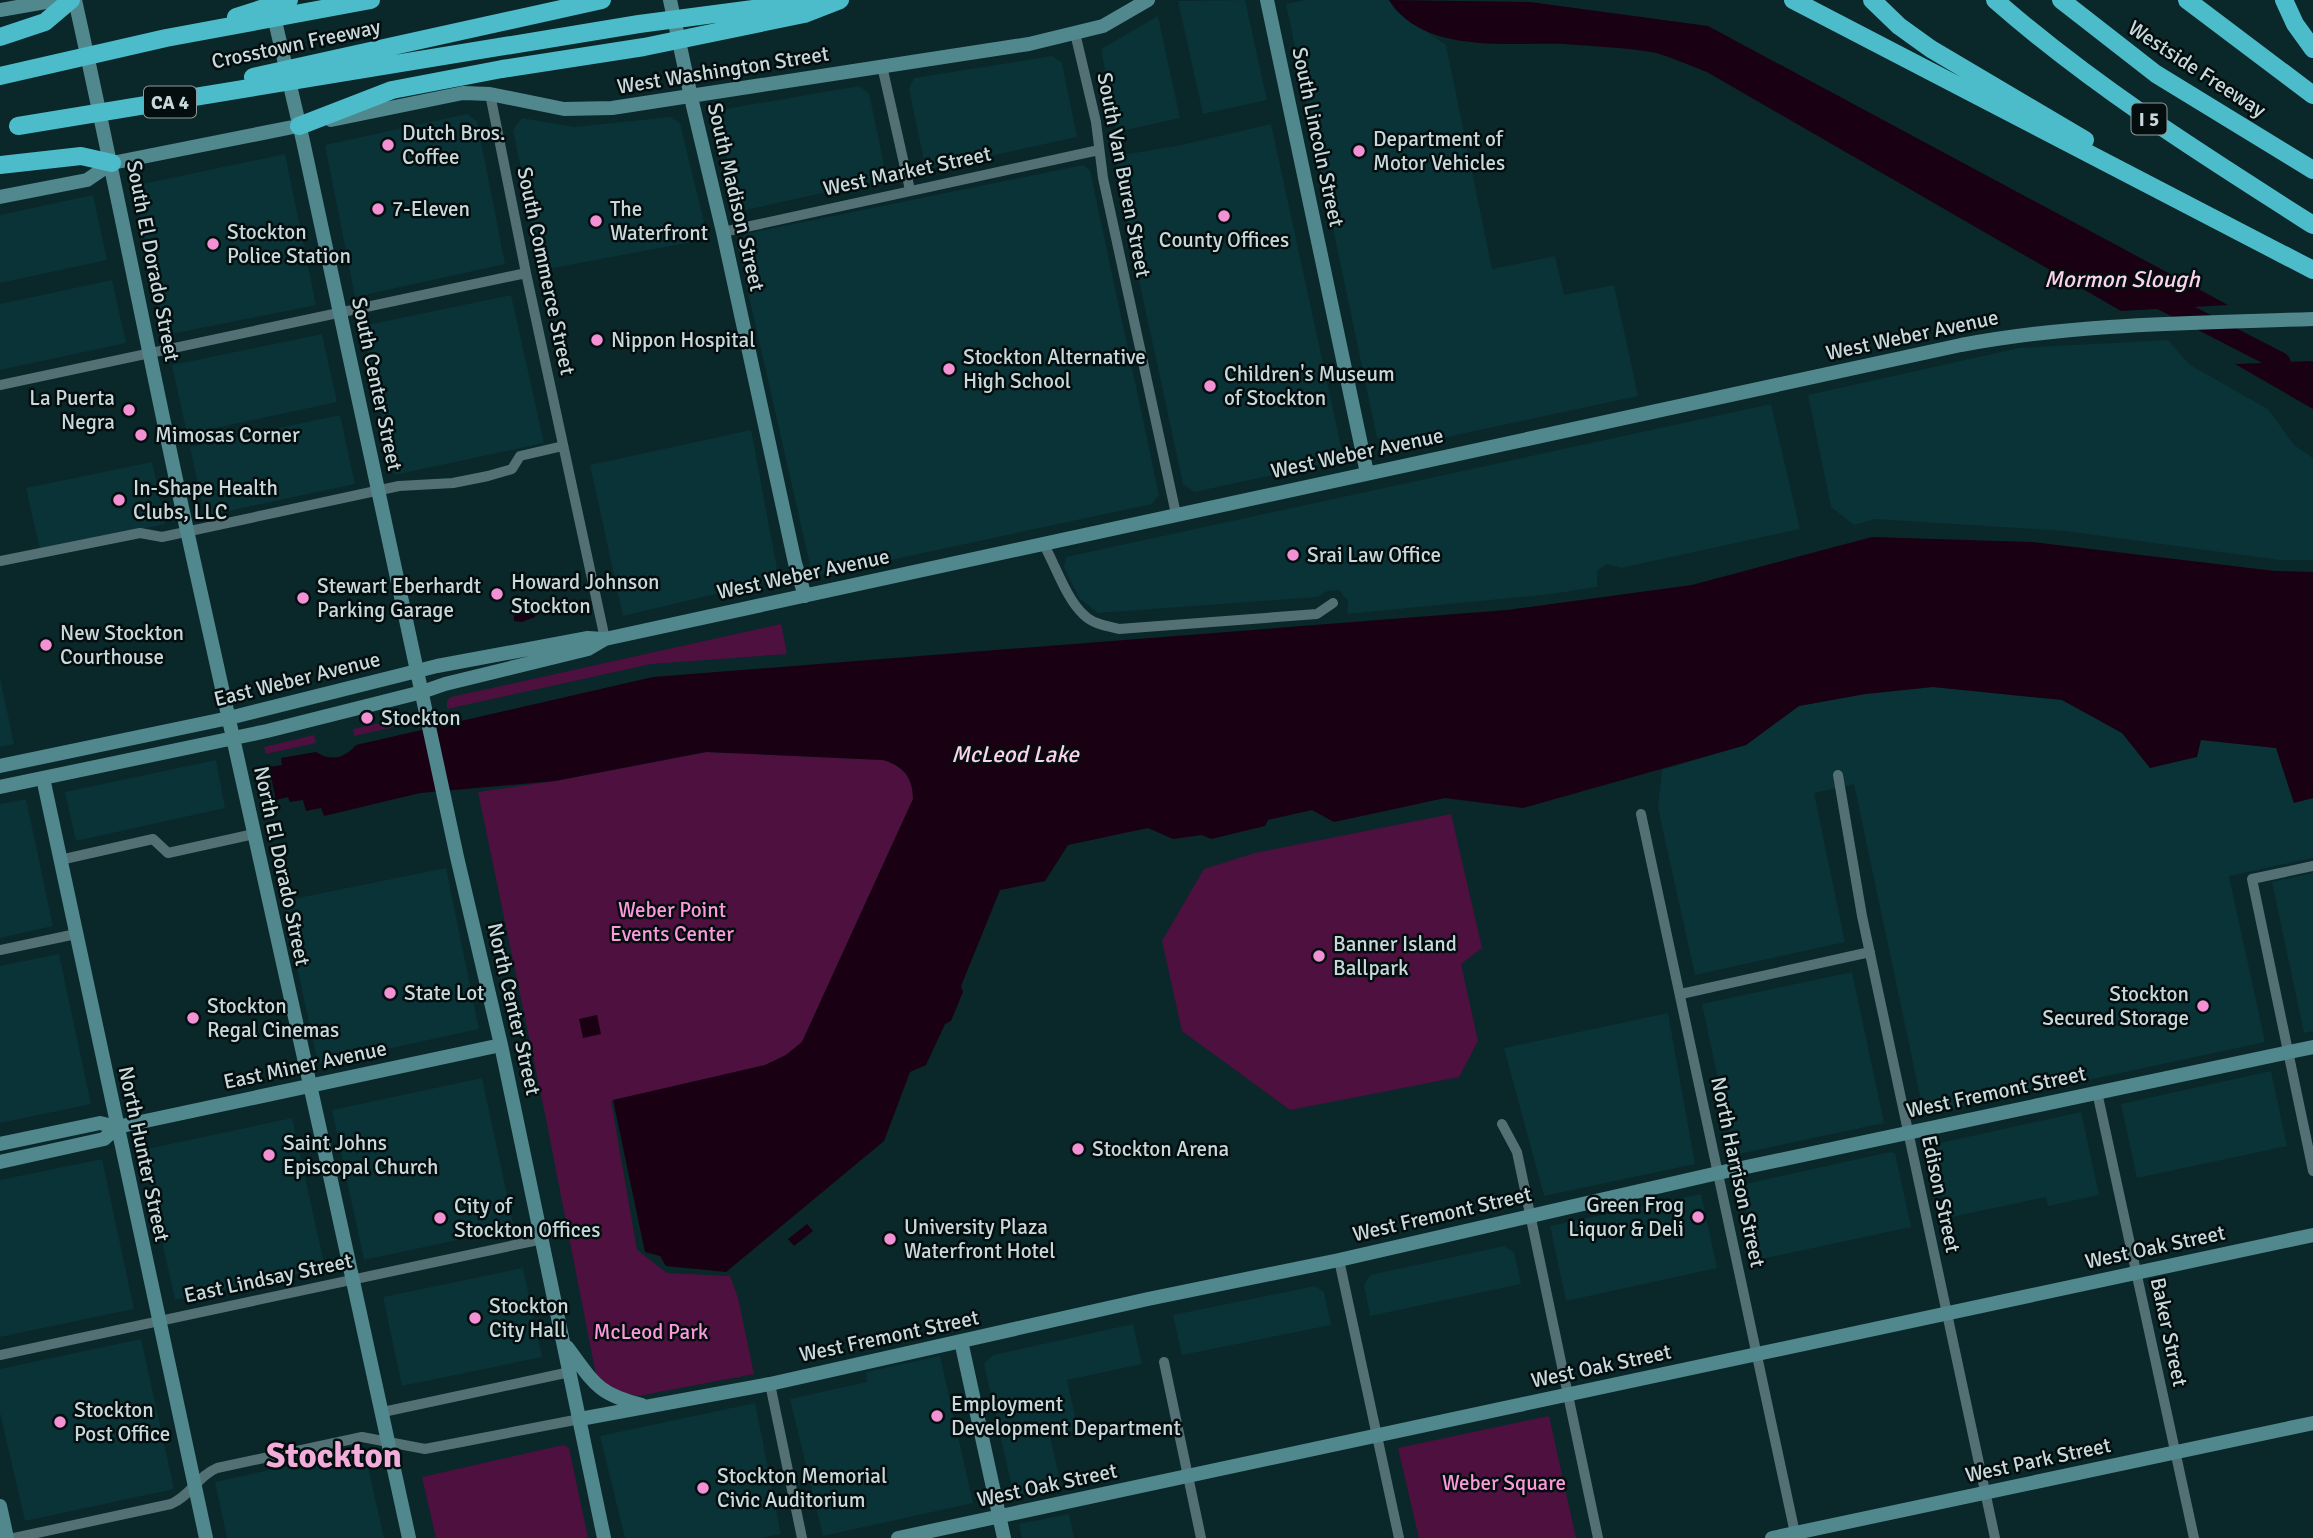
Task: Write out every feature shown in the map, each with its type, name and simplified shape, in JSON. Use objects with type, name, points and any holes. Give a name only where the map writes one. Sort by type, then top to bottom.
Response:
[{"type":"highway","points":[[0,37],[46,22],[73,0]]},
{"type":"highway","points":[[166,38],[289,0]]},
{"type":"highway","name":"Crosstown Freeway","points":[[0,76],[166,38],[371,0]]},
{"type":"highway","name":"Crosstown Freeway","points":[[320,70],[602,0]]},
{"type":"highway","points":[[320,70],[821,0]]},
{"type":"highway","points":[[299,126],[393,90],[502,69],[644,47],[804,14],[840,0]]},
{"type":"highway","points":[[1793,0],[2313,270]]},
{"type":"highway","points":[[1872,0],[1899,26],[1931,49],[2186,196],[2197,210]]},
{"type":"highway","name":"I 5","points":[[1995,0],[2064,57],[2161,128],[2313,225]]},
{"type":"highway","name":"Westside Freeway","points":[[2061,0],[2156,74],[2313,170]]},
{"type":"highway","points":[[2187,0],[2313,94]]},
{"type":"highway","points":[[2284,0],[2295,24],[2313,49]]},
{"type":"highway","name":"CA 4","points":[[9,128],[320,70]]},
{"type":"highway","points":[[3,165],[81,156],[112,163]]},
{"type":"street","points":[[0,10],[57,0]]},
{"type":"street","name":"South El Dorado Street","points":[[73,0],[112,163],[188,531]]},
{"type":"street","name":"South Center Street","points":[[270,0],[378,490]]},
{"type":"street","name":"South Madison Street","points":[[670,0],[795,563],[805,596]]},
{"type":"street","name":"West Washington Street","points":[[0,197],[87,180],[112,163],[463,93],[490,94],[564,109],[590,110],[1029,44],[1103,26],[1148,0]]},
{"type":"street","name":"South Lincoln Street","points":[[1267,0],[1367,473]]},
{"type":"street","name":"South Van Buren Street","points":[[1076,33],[1096,122],[1134,324],[1176,514]]},
{"type":"street","points":[[883,66],[910,190]]},
{"type":"street","name":"South Commerce Street","points":[[490,94],[605,639]]},
{"type":"street","name":"West Market Street","points":[[723,232],[1099,149]]},
{"type":"street","points":[[0,385],[526,273]]},
{"type":"street","name":"West Weber Avenue","points":[[422,692],[444,684],[588,649],[605,639],[2017,334],[2188,323],[2313,319]]},
{"type":"street","points":[[0,561],[133,534],[145,533],[156,537],[407,485],[453,483],[512,469],[520,456],[564,450]]},
{"type":"street","name":"North Center Street","points":[[378,490],[501,1045],[604,1538]]},
{"type":"street","name":"North El Dorado Street","points":[[188,531],[409,1538]]},
{"type":"street","points":[[1043,543],[1084,616],[1100,625],[1119,629],[1318,614],[1333,603]]},
{"type":"street","name":"East Weber Avenue","points":[[0,766],[229,718],[416,671],[588,638],[605,639]]},
{"type":"street","name":"East Weber Avenue","points":[[0,787],[233,738],[422,692]]},
{"type":"street","name":"Edison Street","points":[[1838,775],[1870,952],[1995,1538]]},
{"type":"street","name":"North Hunter Street","points":[[43,778],[206,1538]]},
{"type":"street","name":"North Harrison Street","points":[[1641,814],[1796,1536]]},
{"type":"street","points":[[60,860],[153,839],[168,853],[254,834]]},
{"type":"street","points":[[2313,866],[2252,879],[2313,1171]]},
{"type":"street","points":[[0,950],[76,934]]},
{"type":"street","points":[[1681,994],[1870,952]]},
{"type":"street","name":"East Miner Avenue","points":[[0,1144],[100,1123],[117,1127],[501,1045]]},
{"type":"street","name":"West Fremont Street","points":[[580,1419],[770,1384],[1718,1174],[2313,1047]]},
{"type":"street","name":"Baker Street","points":[[2097,1092],[2194,1538]]},
{"type":"street","points":[[1502,1125],[1517,1152],[1598,1538]]},
{"type":"street","name":"East Miner Avenue","points":[[0,1162],[104,1139],[117,1127]]},
{"type":"street","name":"West Oak Street","points":[[898,1538],[1758,1355],[1946,1312],[2313,1236]]},
{"type":"street","name":"East Lindsay Street","points":[[0,1355],[543,1240]]},
{"type":"street","points":[[1339,1260],[1399,1538]]},
{"type":"street","points":[[961,1341],[1004,1538]]},
{"type":"street","points":[[565,1344],[602,1391],[619,1399],[647,1406]]},
{"type":"street","points":[[1164,1362],[1201,1538]]},
{"type":"street","points":[[383,1412],[570,1372]]},
{"type":"street","points":[[770,1384],[802,1538]]},
{"type":"street","points":[[14,1538],[171,1504],[187,1494],[205,1473],[217,1468],[362,1437],[425,1449],[580,1419]]},
{"type":"street","name":"West Park Street","points":[[1772,1538],[1796,1536],[2313,1423]]},
{"type":"street","points":[[0,1506],[7,1538]]},
{"type":"shaded area","points":[[1245,0],[1267,100],[1203,114],[1178,1]]},
{"type":"shaded area","points":[[1305,0],[1389,0],[1395,10],[1446,45],[1492,269],[1555,256],[1564,295],[1614,285],[1638,396],[1405,446],[1377,438],[1286,4]]},
{"type":"shaded area","points":[[1158,16],[1180,118],[1117,132],[1101,49]]},
{"type":"shaded area","points":[[1052,56],[1062,63],[1077,137],[926,170],[909,89],[914,78]]},
{"type":"shaded area","points":[[859,86],[869,93],[887,179],[736,212],[719,110]]},
{"type":"shaded area","points":[[467,114],[477,121],[505,264],[355,297],[325,145]]},
{"type":"shaded area","points":[[670,117],[680,123],[708,239],[542,270],[513,130],[522,118],[574,127]]},
{"type":"shaded area","points":[[1271,124],[1344,460],[1194,492],[1183,484],[1115,169],[1122,155],[1177,146]]},
{"type":"shaded area","points":[[285,154],[316,305],[166,335],[133,186]]},
{"type":"shaded area","name":"Stockton Alternative High School","points":[[1083,165],[1090,170],[1159,495],[1152,504],[820,575],[811,569],[737,244],[745,234]]},
{"type":"shaded area","points":[[93,195],[107,260],[0,283],[0,215]]},
{"type":"shaded area","points":[[112,280],[126,343],[0,370],[0,304]]},
{"type":"shaded area","points":[[511,295],[544,443],[394,475],[362,326]]},
{"type":"shaded area","points":[[322,334],[337,402],[187,434],[172,365]]},
{"type":"shaded area","points":[[2168,340],[2190,365],[2268,409],[2294,445],[2313,458],[2313,560],[2280,560],[2065,531],[1875,519],[1854,525],[1831,507],[1808,395],[2019,348]]},
{"type":"shaded area","points":[[1771,404],[1800,529],[1621,568],[1607,564],[1597,571],[1597,587],[1347,614],[1348,601],[1339,590],[1327,591],[1318,597],[1098,613],[1079,598],[1064,567],[1066,557]]},
{"type":"shaded area","points":[[340,415],[355,484],[205,516],[190,447]]},
{"type":"shaded area","points":[[751,430],[779,579],[623,616],[590,465]]},
{"type":"shaded area","points":[[152,462],[165,524],[40,550],[26,488]]},
{"type":"shaded area","points":[[0,678],[14,744],[0,747]]},
{"type":"shaded area","points":[[1933,687],[2062,700],[2122,733],[2150,768],[2201,740],[2277,748],[2293,802],[2313,798],[2313,858],[2229,876],[2265,1042],[1924,1115],[1854,784],[1814,793],[1845,942],[1695,975],[1658,808],[1662,770],[1746,745],[1798,706],[1865,694]]},
{"type":"shaded area","points":[[216,760],[225,808],[76,841],[65,792]]},
{"type":"shaded area","points":[[26,799],[53,926],[0,938],[0,804]]},
{"type":"shaded area","points":[[446,868],[479,1029],[318,1064],[283,901]]},
{"type":"shaded area","points":[[2313,873],[2313,1031],[2304,1033],[2272,882]]},
{"type":"shaded area","points":[[59,954],[91,1104],[0,1123],[0,966]]},
{"type":"shaded area","points":[[1852,972],[1884,1123],[1734,1155],[1702,1004]]},
{"type":"shaded area","points":[[1668,1013],[1695,1164],[1544,1196],[1504,1048]]},
{"type":"shaded area","points":[[2271,1071],[2287,1146],[2137,1178],[2121,1104]]},
{"type":"shaded area","points":[[482,1078],[514,1228],[364,1260],[332,1110]]},
{"type":"shaded area","points":[[2081,1112],[2099,1195],[2048,1206],[2046,1197],[1947,1218],[1931,1145]]},
{"type":"shaded area","points":[[292,1118],[325,1268],[175,1300],[142,1150]]},
{"type":"shaded area","points":[[1895,1153],[1911,1227],[1757,1260],[1741,1185]]},
{"type":"shaded area","points":[[102,1159],[134,1309],[0,1337],[0,1180]]},
{"type":"shaded area","points":[[1701,1194],[1717,1268],[1566,1301],[1550,1226]]},
{"type":"shaded area","points":[[1504,1246],[1514,1252],[1521,1284],[1370,1316],[1364,1285],[1370,1275]]},
{"type":"shaded area","points":[[523,1268],[542,1357],[402,1386],[383,1297]]},
{"type":"shaded area","points":[[1315,1286],[1324,1292],[1331,1325],[1182,1355],[1173,1315]]},
{"type":"shaded area","points":[[1133,1324],[1142,1364],[1067,1380],[1078,1430],[1050,1436],[1061,1486],[1014,1496],[984,1364],[993,1355]]},
{"type":"shaded area","points":[[141,1339],[174,1489],[25,1521],[0,1413],[0,1369]]},
{"type":"shaded area","points":[[940,1356],[973,1503],[823,1536],[790,1399],[867,1382],[866,1372]]},
{"type":"shaded area","points":[[755,1403],[781,1534],[762,1538],[625,1538],[600,1436]]},
{"type":"shaded area","points":[[364,1449],[384,1538],[227,1538],[215,1482]]},
{"type":"shaded area","points":[[1069,1514],[1074,1538],[1022,1538],[1019,1524]]},
{"type":"green space","points":[[781,624],[787,654],[651,664],[447,709],[447,701],[451,697]]},
{"type":"green space","points":[[407,717],[408,724],[354,736],[353,729]]},
{"type":"green space","points":[[314,735],[316,743],[266,754],[264,747]]},
{"type":"green space","name":"Weber Point Events Center","points":[[706,752],[883,760],[901,769],[909,779],[913,799],[802,1042],[786,1055],[765,1065],[611,1101],[637,1250],[667,1273],[730,1276],[738,1298],[754,1374],[638,1396],[614,1390],[597,1380],[478,792],[555,781]]},
{"type":"green space","name":"Banner Island Ballpark","points":[[1451,814],[1482,948],[1461,964],[1478,1041],[1459,1077],[1290,1110],[1182,1031],[1162,941],[1204,869],[1255,853]]},
{"type":"green space","name":"Weber Square","points":[[1549,1416],[1576,1538],[1419,1538],[1398,1448]]},
{"type":"green space","points":[[563,1445],[569,1448],[588,1538],[436,1538],[422,1477]]},
{"type":"water","name":"Mormon Slough","points":[[1389,0],[1530,2],[1708,26],[2228,305],[2121,311],[1707,72],[1663,55],[1636,50],[1565,44],[1494,44],[1445,38],[1423,30],[1404,18]]},
{"type":"water","points":[[2313,361],[2313,409],[2235,364]]},
{"type":"water","name":"McLeod Lake","points":[[1872,537],[2031,542],[2275,571],[2313,572],[2313,798],[2294,803],[2276,748],[2201,740],[2197,757],[2150,768],[2122,733],[2062,700],[1933,687],[1865,694],[1799,706],[1746,745],[1523,808],[1445,798],[1334,822],[1312,810],[1268,820],[1265,826],[1211,839],[1202,835],[1173,839],[1148,828],[1068,845],[1045,881],[1000,890],[961,986],[963,992],[951,1021],[945,1024],[926,1065],[910,1072],[884,1141],[726,1272],[666,1266],[660,1256],[645,1252],[613,1100],[765,1065],[786,1055],[802,1042],[913,799],[906,773],[883,760],[706,752],[555,781],[420,793],[324,816],[321,808],[306,811],[303,800],[290,802],[288,797],[276,800],[269,767],[282,765],[281,758],[316,752],[327,757],[338,757],[356,745],[653,677],[1507,610],[1692,585]]},
{"type":"water","points":[[530,608],[534,609],[535,617],[522,622],[514,621],[514,616]]},
{"type":"water","points":[[597,1015],[601,1034],[583,1038],[579,1019]]},
{"type":"water","points":[[807,1224],[813,1231],[794,1246],[788,1239]]},
{"type":"waterway","name":"Mormon Slough","points":[[2151,295],[2281,362]]},
{"type":"place","name":"Dutch Bros. Coffee","points":[[388,145]]},
{"type":"place","name":"Department of Motor Vehicles","points":[[1359,151]]},
{"type":"place","name":"7-Eleven","points":[[378,209]]},
{"type":"place","name":"County Offices","points":[[1224,216]]},
{"type":"place","name":"The Waterfront","points":[[596,221]]},
{"type":"place","name":"Stockton Police Station","points":[[213,244]]},
{"type":"place","name":"Nippon Hospital","points":[[597,340]]},
{"type":"place","name":"Stockton Alternative High School","points":[[949,369]]},
{"type":"place","name":"Children's Museum of Stockton","points":[[1210,386]]},
{"type":"place","name":"La Puerta Negra","points":[[129,410]]},
{"type":"place","name":"Mimosas Corner","points":[[141,435]]},
{"type":"place","name":"In-Shape Health Clubs, LLC","points":[[119,500]]},
{"type":"place","name":"Srai Law Office","points":[[1293,555]]},
{"type":"place","name":"Howard Johnson Stockton","points":[[497,594]]},
{"type":"place","name":"Stewart Eberhardt Parking Garage","points":[[303,598]]},
{"type":"place","name":"New Stockton Courthouse","points":[[46,645]]},
{"type":"place","name":"Stockton","points":[[367,718]]},
{"type":"place","name":"Banner Island Ballpark","points":[[1319,956]]},
{"type":"place","name":"State Lot","points":[[390,993]]},
{"type":"place","name":"Stockton Secured Storage","points":[[2203,1006]]},
{"type":"place","name":"Stockton Regal Cinemas","points":[[193,1018]]},
{"type":"place","name":"Stockton Arena","points":[[1078,1149]]},
{"type":"place","name":"Saint Johns Episcopal Church","points":[[269,1155]]},
{"type":"place","name":"Green Frog Liquor & Deli","points":[[1698,1217]]},
{"type":"place","name":"City of Stockton Offices","points":[[440,1218]]},
{"type":"place","name":"University Plaza Waterfront Hotel","points":[[890,1239]]},
{"type":"place","name":"Stockton City Hall","points":[[475,1318]]},
{"type":"place","name":"Employment Development Department","points":[[937,1416]]},
{"type":"place","name":"Stockton Post Office","points":[[60,1422]]},
{"type":"place","name":"Stockton Memorial Civic Auditorium","points":[[703,1488]]},
{"type":"district","name":"Stockton","points":[[334,1455]]},
{"type":"park label","name":"McLeod Park","points":[[651,1332]]}]
